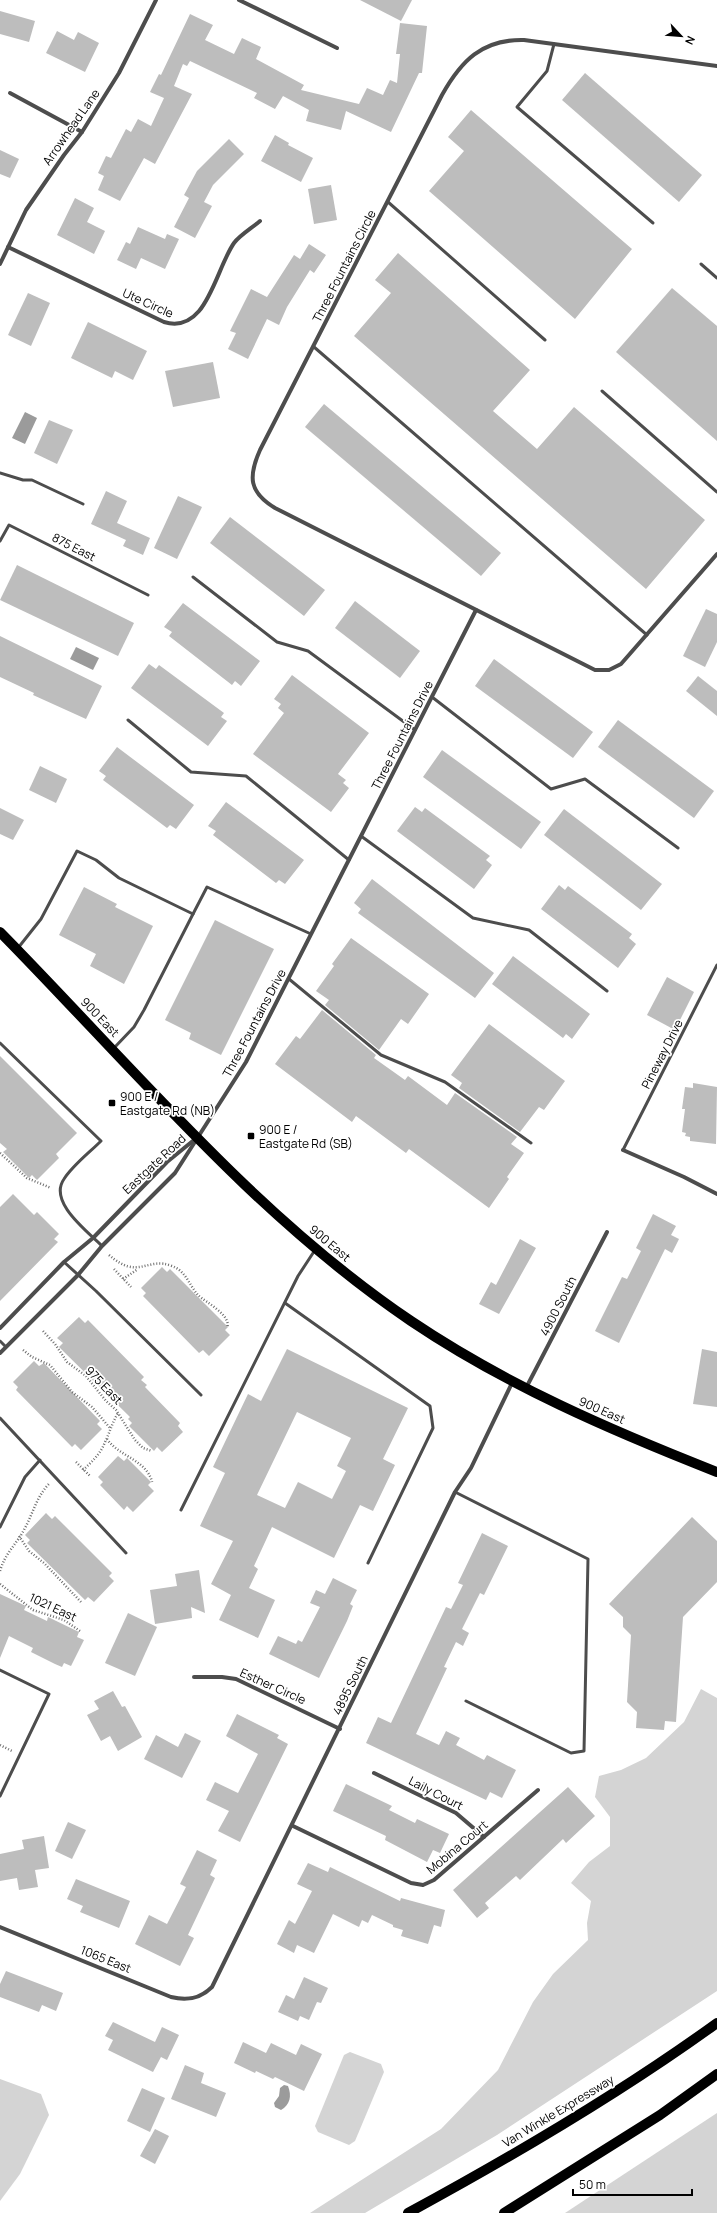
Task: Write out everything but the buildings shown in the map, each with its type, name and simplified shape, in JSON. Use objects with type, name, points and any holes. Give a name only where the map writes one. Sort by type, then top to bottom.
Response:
[{"type":"main road","name":"900 East","points":[[0,932],[198,1137],[279,1217],[362,1286],[409,1320],[525,1390],[612,1429],[717,1472]]},
{"type":"main road","name":"Van Winkle Expressway","points":[[408,2213],[524,2148],[602,2101],[717,2023]]},
{"type":"main road","points":[[504,2213],[660,2115],[717,2074]]},
{"type":"street","name":"Arrowhead Lane","points":[[0,264],[26,210],[82,132],[119,73],[156,0]]},
{"type":"street","points":[[239,0],[337,48]]},
{"type":"street","name":"Three Fountains Circle","points":[[476,610],[275,508],[260,497],[254,489],[252,473],[256,458],[448,85],[469,58],[488,46],[506,41],[524,40],[717,66]]},
{"type":"street","points":[[10,93],[82,132]]},
{"type":"street","name":"Ute Circle","points":[[8,247],[175,326],[184,324],[196,317],[234,242],[260,221]]},
{"type":"street","points":[[476,610],[595,670],[608,670],[621,664],[717,554]]},
{"type":"street","name":"Three Fountains Drive","points":[[198,1137],[246,1062],[476,610]]},
{"type":"street","name":"Eastgate Road","points":[[0,1328],[64,1262],[93,1238],[167,1162],[198,1137]]},
{"type":"street","name":"Eastgate Road","points":[[0,1353],[78,1275],[102,1246],[176,1173],[198,1137]]},
{"type":"street","points":[[623,1150],[684,1177],[717,1194]]},
{"type":"street","name":"4900 South","points":[[525,1390],[607,1232]]},
{"type":"street","name":"4895 South","points":[[205,1994],[218,1979],[455,1492],[471,1468],[512,1383]]},
{"type":"street","name":"Esther Circle","points":[[194,1677],[222,1677],[236,1679],[340,1729]]},
{"type":"street","name":"Laily Court","points":[[374,1773],[456,1813],[484,1837]]},
{"type":"street","name":"Mobina Court","points":[[293,1826],[419,1885],[427,1884],[434,1880],[538,1790]]},
{"type":"street","name":"1065 East","points":[[0,1927],[171,1997],[188,1999],[205,1994]]},
{"type":"lane","points":[[554,44],[547,71],[518,107],[653,223]]},
{"type":"lane","points":[[388,202],[545,340]]},
{"type":"lane","points":[[701,264],[717,278]]},
{"type":"lane","points":[[314,347],[647,635]]},
{"type":"lane","points":[[602,391],[717,492]]},
{"type":"lane","points":[[0,473],[23,480],[32,480],[83,504]]},
{"type":"lane","name":"875 East","points":[[0,541],[9,525],[148,595]]},
{"type":"lane","points":[[193,577],[277,642],[308,651],[415,730]]},
{"type":"lane","points":[[432,697],[551,789],[585,779],[678,848]]},
{"type":"lane","points":[[128,720],[191,772],[246,776],[349,860]]},
{"type":"lane","points":[[361,836],[473,918],[529,930],[607,991]]},
{"type":"lane","points":[[17,949],[41,919],[77,851],[96,860],[120,878],[193,914]]},
{"type":"lane","points":[[112,1049],[134,1027],[144,1010],[207,887],[311,934]]},
{"type":"lane","name":"Pineway Drive","points":[[623,1150],[717,965]]},
{"type":"lane","points":[[288,978],[381,1055],[445,1082],[531,1143]]},
{"type":"lane","points":[[0,1043],[101,1142],[66,1176],[59,1192],[62,1203],[102,1246]]},
{"type":"lane","points":[[181,1510],[298,1276],[316,1249]]},
{"type":"lane","points":[[64,1262],[201,1395]]},
{"type":"lane","points":[[285,1303],[430,1406],[433,1414],[433,1428],[368,1563]]},
{"type":"lane","points":[[0,1342],[6,1347]]},
{"type":"lane","points":[[0,1418],[40,1460],[74,1500],[126,1552]]},
{"type":"lane","points":[[0,1527],[25,1477],[40,1460]]},
{"type":"lane","points":[[455,1492],[588,1559],[584,1751],[571,1752],[466,1700]]},
{"type":"lane","points":[[0,1670],[49,1694],[0,1796]]},
{"type":"path","points":[[0,1153],[27,1178],[50,1188]]},
{"type":"path","points":[[109,1255],[125,1266],[138,1269]]},
{"type":"path","points":[[124,1279],[138,1269],[162,1263],[178,1268],[199,1296],[216,1307],[228,1325],[227,1328]]},
{"type":"path","points":[[114,1269],[131,1287]]},
{"type":"path","name":"975 East","points":[[43,1331],[55,1344],[67,1362],[86,1376],[118,1413],[135,1440],[143,1448],[152,1451]]},
{"type":"path","name":"975 East","points":[[23,1350],[32,1357],[50,1365],[72,1392],[92,1407],[110,1428]]},
{"type":"path","points":[[84,1470],[99,1453],[118,1413]]},
{"type":"path","points":[[107,1438],[116,1449],[139,1464],[152,1482]]},
{"type":"path","points":[[76,1462],[90,1476]]},
{"type":"path","points":[[0,1571],[7,1552],[24,1530],[42,1491],[49,1485]]},
{"type":"path","name":"1021 East","points":[[19,1536],[29,1550],[44,1563],[81,1602]]},
{"type":"path","name":"1021 East","points":[[0,1584],[33,1610],[64,1620],[80,1631]]},
{"type":"path","points":[[0,1745],[20,1754]]},
{"type":"shaded area","points":[[25,412],[37,418],[25,444],[12,438]]},
{"type":"shaded area","points":[[76,647],[99,658],[93,670],[70,659]]},
{"type":"shaded area","points":[[701,1689],[717,1698],[717,1991],[497,2135],[365,2213],[310,2213],[441,2129],[498,2070],[533,2002],[553,1974],[588,1940],[587,1923],[591,1901],[571,1883],[589,1862],[610,1846],[610,1817],[595,1797],[599,1776],[621,1770],[646,1758],[684,1722]]},
{"type":"shaded area","points":[[350,2052],[381,2064],[384,2072],[355,2141],[349,2145],[318,2132],[315,2126],[344,2055]]},
{"type":"shaded area","points":[[0,2079],[41,2094],[49,2115],[20,2174],[0,2201]]},
{"type":"shaded area","points":[[284,2085],[288,2086],[290,2097],[286,2106],[281,2110],[275,2107],[274,2103],[279,2096],[280,2088]]},
{"type":"shaded area","points":[[717,2113],[717,2213],[565,2213]]},
{"type":"place","name":"900 E / Eastgate Rd (NB)","points":[[112,1103]]},
{"type":"place","name":"900 E / Eastgate Rd (SB)","points":[[251,1136]]}]
